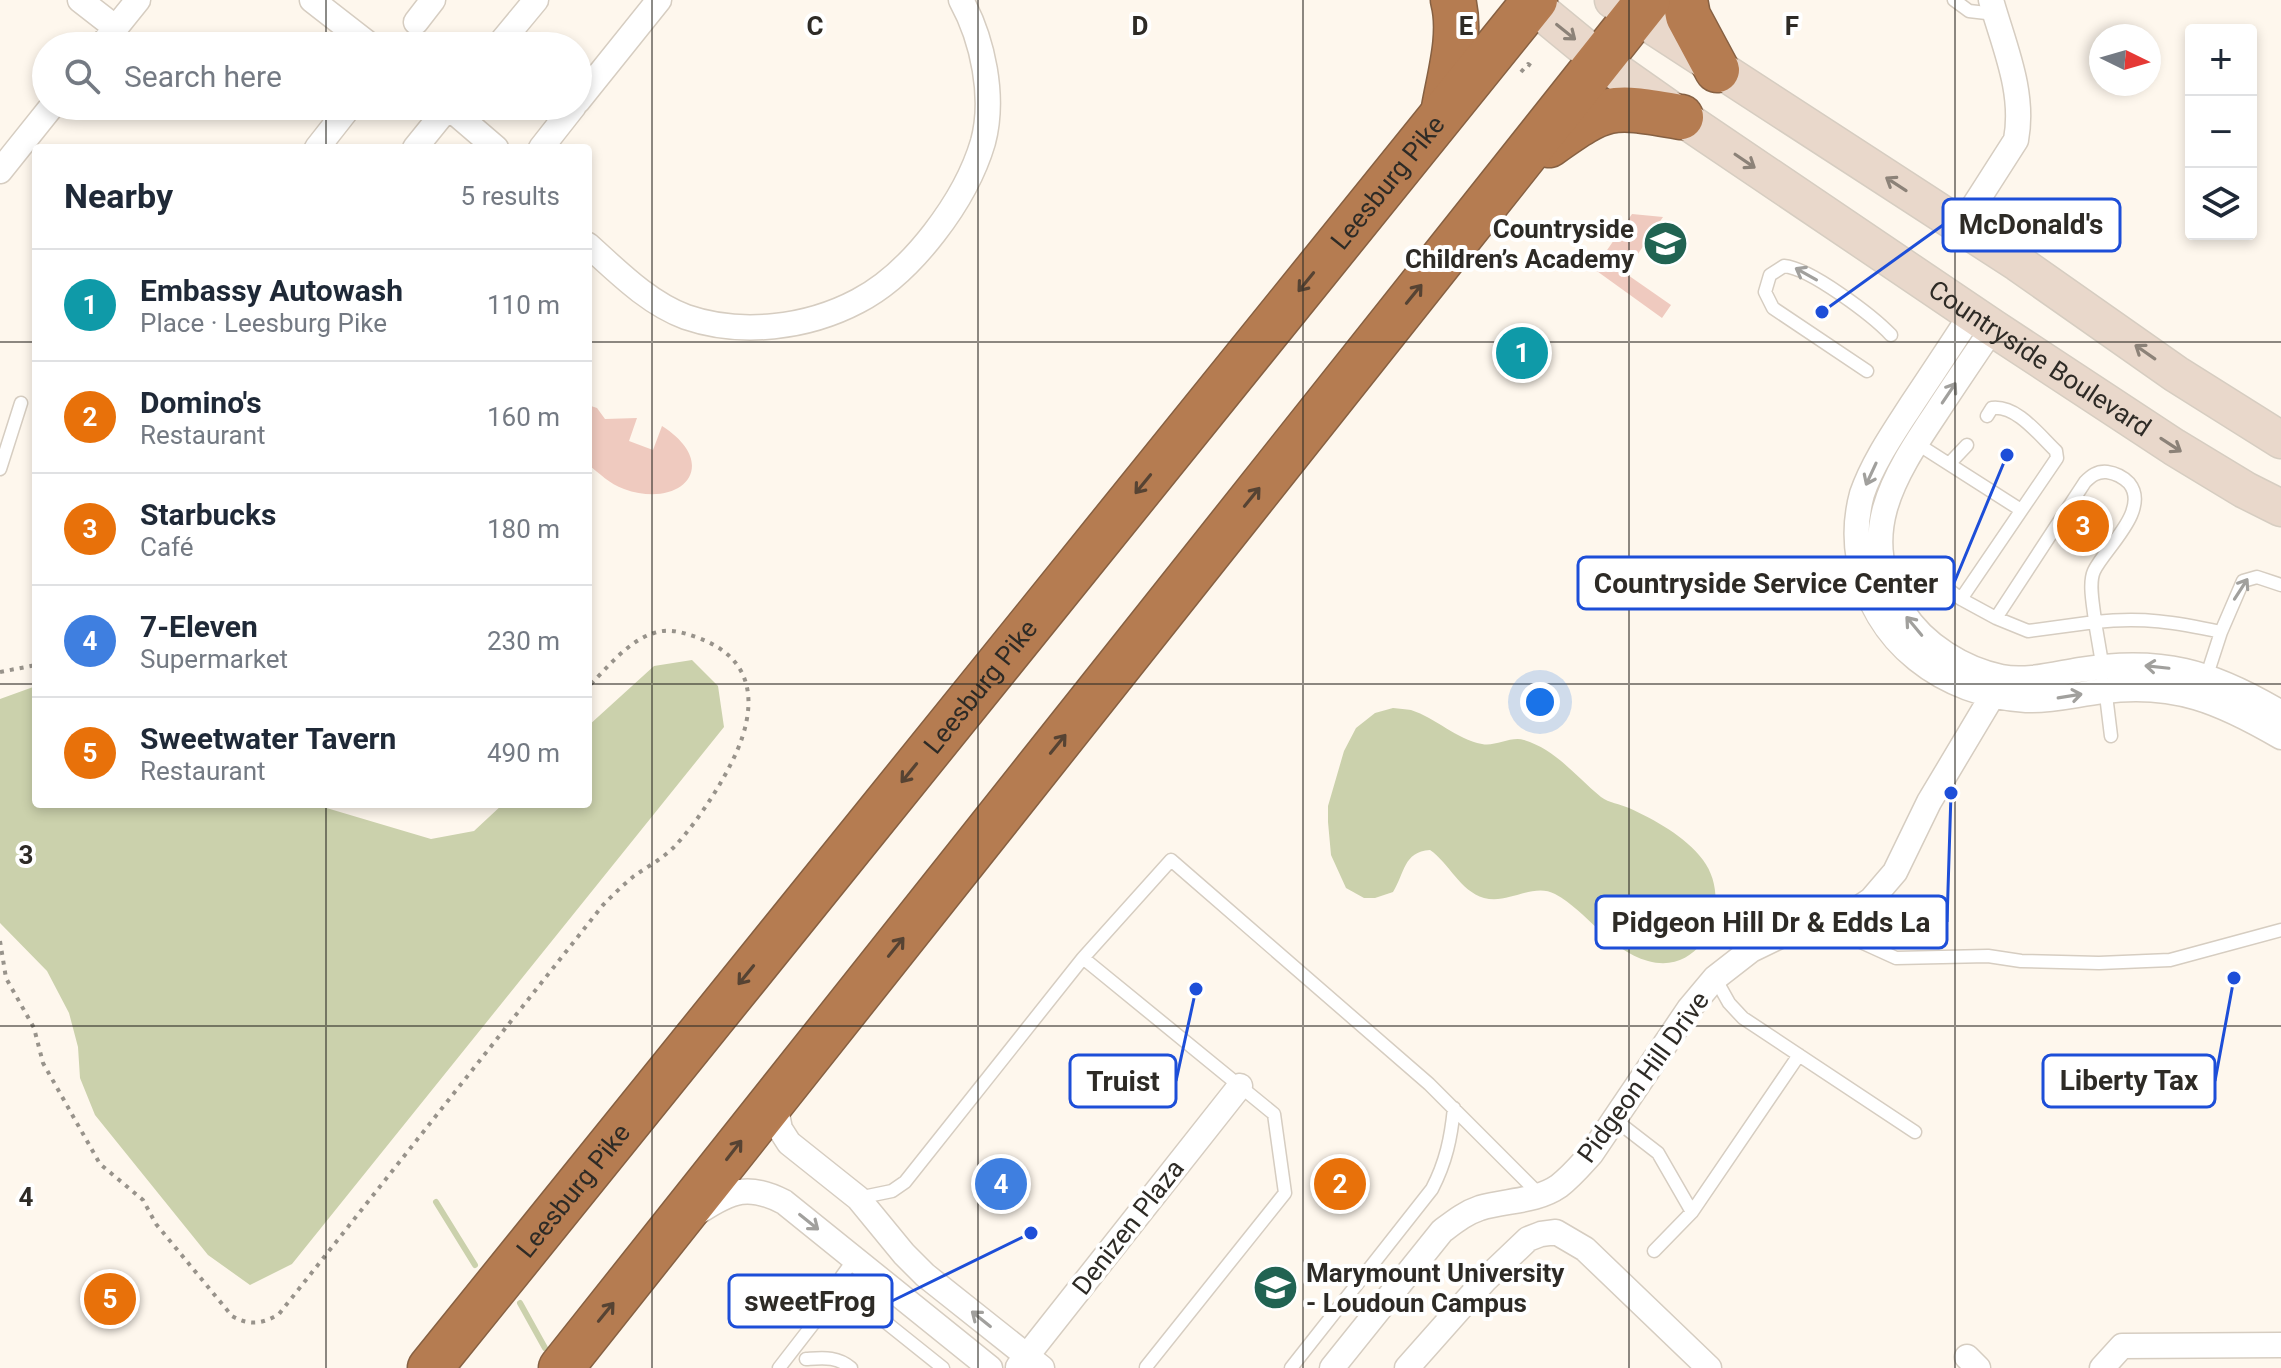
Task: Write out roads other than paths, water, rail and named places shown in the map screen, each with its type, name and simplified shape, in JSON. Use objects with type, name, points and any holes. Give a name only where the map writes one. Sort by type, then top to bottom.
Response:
[{"type":"highway","points":[[1443,113],[1453,61],[1456,27],[1453,0]]},
{"type":"highway","points":[[1685,0],[1688,16],[1717,70]]},
{"type":"highway","name":"Leesburg Pike","points":[[430,1368],[1531,1]]},
{"type":"highway","points":[[561,1368],[1600,60],[1632,6]]},
{"type":"highway","points":[[1511,172],[1606,109],[1620,107],[1681,117]]},
{"type":"street","points":[[80,0],[104,32]]},
{"type":"street","points":[[112,32],[138,0]]},
{"type":"street","points":[[312,0],[353,32]]},
{"type":"street","points":[[416,22],[433,0]]},
{"type":"street","points":[[510,32],[536,0]]},
{"type":"street","points":[[592,84],[659,0]]},
{"type":"street","points":[[592,248],[647,295],[685,316],[716,324],[750,328],[789,324],[855,302],[883,285],[916,253],[964,189],[983,139],[985,76],[976,34],[961,0]]},
{"type":"street","name":"Countryside Boulevard","points":[[1531,1],[1600,60],[1681,117],[2174,447],[2281,508]]},
{"type":"street","points":[[1632,6],[1717,70],[1961,226],[2176,374],[2281,440]]},
{"type":"street","points":[[1961,226],[2016,140],[2019,125],[2018,93],[1993,7]]},
{"type":"street","points":[[0,171],[41,120]]},
{"type":"street","points":[[320,144],[339,120]]},
{"type":"street","points":[[418,144],[437,120]]},
{"type":"street","points":[[464,120],[491,144]]},
{"type":"street","points":[[544,144],[563,120]]},
{"type":"street","points":[[1983,320],[1895,477],[1886,499],[1881,526],[1881,552],[1888,583],[1914,629],[1998,687]]},
{"type":"street","points":[[1983,320],[1895,430],[1862,495],[1857,522],[1857,548],[1866,591],[1893,638],[1927,669],[1953,683],[1998,687],[2049,700],[2144,665],[2207,675],[2231,684],[2281,713]]},
{"type":"street","points":[[2104,679],[2202,697],[2281,737]]},
{"type":"street","name":"Pidgeon Hill Drive","points":[[1345,1363],[1442,1231],[1478,1208],[1540,1195],[1558,1187],[1574,1173],[1591,1154],[1689,1009],[1715,978],[1751,950],[1784,934],[1841,920],[1871,900],[1895,872],[1929,802],[1998,687]]},
{"type":"street","name":"Denizen Plaza","points":[[1028,1364],[1240,1086]]},
{"type":"street","points":[[785,1087],[777,1114],[780,1129],[789,1143],[858,1198],[925,1275],[1028,1364]]},
{"type":"street","points":[[651,1256],[698,1212],[718,1199],[735,1191],[753,1190],[784,1202],[990,1368]]},
{"type":"street","points":[[1407,1368],[1485,1280],[1528,1239],[1556,1232],[1585,1249],[1709,1368]]},
{"type":"street","points":[[2102,1368],[2122,1346],[2281,1345]]},
{"type":"lane","points":[[1954,0],[1969,11],[1993,7]]},
{"type":"lane","points":[[1867,371],[1773,308],[1765,292],[1770,275],[1784,266],[1800,269],[1875,318],[1891,335]]},
{"type":"lane","points":[[0,469],[21,403]]},
{"type":"lane","points":[[1961,599],[2057,458],[2056,451],[2012,411],[1992,408],[1987,416]]},
{"type":"lane","points":[[1916,443],[2021,510]]},
{"type":"lane","points":[[1949,464],[1967,445]]},
{"type":"lane","points":[[1996,618],[2093,474],[2103,471],[2115,473],[2125,480],[2131,486],[2133,510],[2092,574],[2095,622],[2111,736]]},
{"type":"lane","points":[[1888,583],[1930,566],[1940,583],[1961,599],[2028,631],[2145,619],[2221,632]]},
{"type":"lane","points":[[2207,675],[2243,581],[2257,577],[2281,585]]},
{"type":"lane","points":[[858,1198],[892,1191],[905,1182],[1083,958],[1171,860],[1429,1084],[1540,1195]]},
{"type":"lane","points":[[1841,920],[1863,943],[1896,958],[1988,956],[2029,961],[2170,960],[2281,930]]},
{"type":"lane","points":[[1083,958],[1274,1114],[1285,1193],[1146,1367]]},
{"type":"lane","points":[[1715,978],[1729,1003],[1743,1018],[1915,1132]]},
{"type":"lane","points":[[1654,1251],[1692,1212],[1799,1055]]},
{"type":"lane","points":[[1291,1368],[1432,1189],[1451,1142],[1454,1108]]},
{"type":"lane","points":[[1614,1119],[1658,1153],[1692,1212]]},
{"type":"lane","points":[[779,1368],[834,1297],[842,1276],[855,1258]]},
{"type":"lane","points":[[834,1297],[863,1304],[943,1368]]},
{"type":"lane","points":[[806,1359],[830,1358],[851,1368]]},
{"type":"waterway","points":[[436,1202],[475,1265]]},
{"type":"waterway","points":[[520,1303],[545,1348]]},
{"type":"place","name":"Countryside Children’s Academy","points":[[1665,244]]},
{"type":"place","name":"McDonald's","points":[[1822,312]]},
{"type":"place","name":"Embassy Autowash","points":[[1522,353]]},
{"type":"place","name":"Countryside Service Center","points":[[2007,455]]},
{"type":"place","name":"Starbucks","points":[[2083,526]]},
{"type":"place","name":"Pidgeon Hill Dr & Edds La","points":[[1951,793]]},
{"type":"place","name":"Liberty Tax","points":[[2234,978]]},
{"type":"place","name":"Truist","points":[[1196,989]]},
{"type":"place","name":"7-Eleven","points":[[1001,1184]]},
{"type":"place","name":"Domino's","points":[[1340,1184]]},
{"type":"place","name":"sweetFrog","points":[[1031,1233]]},
{"type":"place","name":"Marymount University - Loudoun Campus","points":[[1275,1288]]},
{"type":"place","name":"Sweetwater Tavern","points":[[110,1299]]}]
